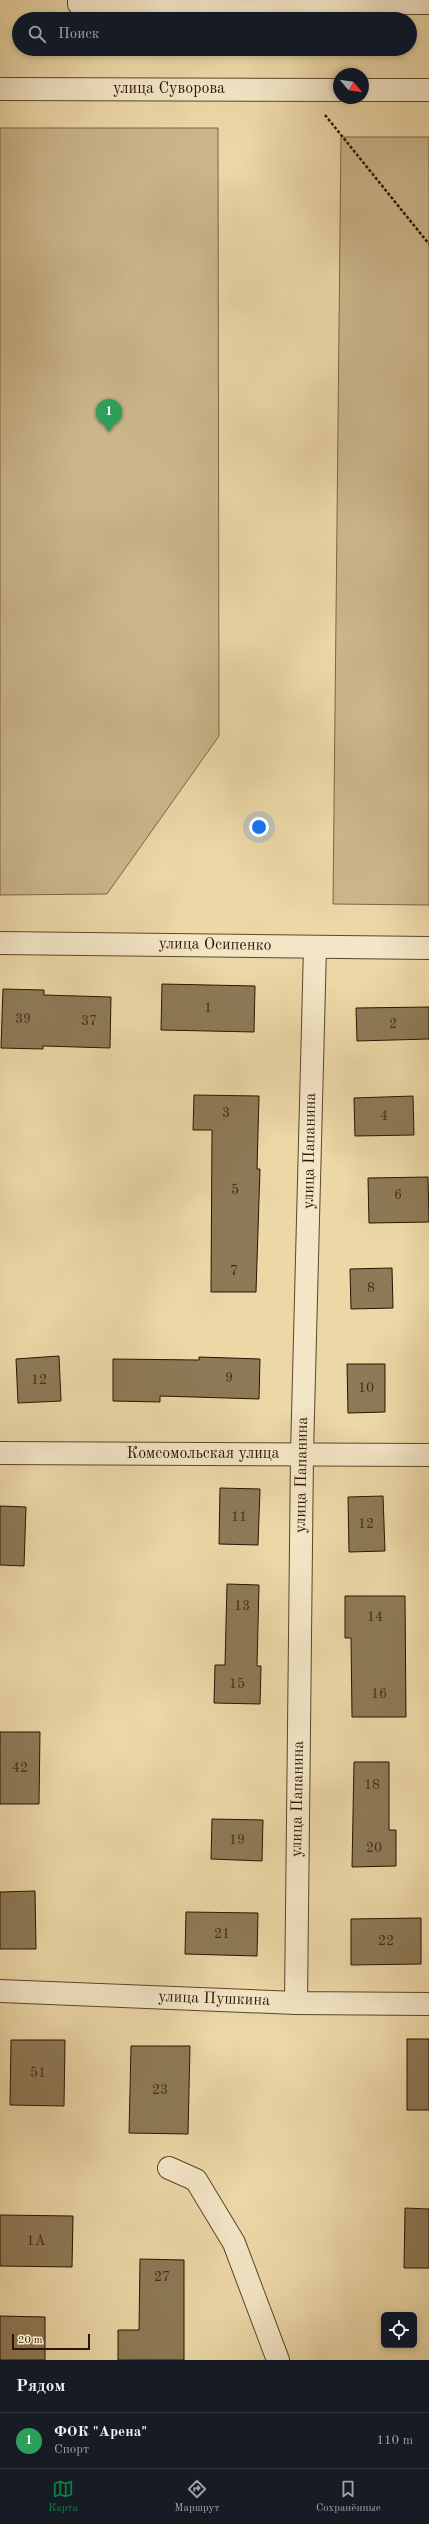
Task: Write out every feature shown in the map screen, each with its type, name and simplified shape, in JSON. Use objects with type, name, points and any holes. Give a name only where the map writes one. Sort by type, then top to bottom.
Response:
[{"type":"street","points":[[79,0],[79,4],[429,3]]},
{"type":"street","name":"улица Суворова","points":[[0,89],[333,90]]},
{"type":"street","points":[[369,90],[429,90]]},
{"type":"street","name":"улица Осипенко","points":[[0,943],[429,948]]},
{"type":"street","name":"улица Папанина","points":[[296,2003],[302,1454],[315,947]]},
{"type":"street","name":"Комсомольская улица","points":[[0,1453],[429,1455]]},
{"type":"street","name":"улица Пушкина","points":[[0,1991],[296,2003],[429,2004]]},
{"type":"street","points":[[169,2168],[196,2180],[234,2243],[278,2360]]},
{"type":"path","points":[[305,90],[429,244]]},
{"type":"shaded area","points":[[0,128],[218,128],[219,736],[107,894],[0,895]]},
{"type":"shaded area","points":[[341,137],[429,137],[429,905],[333,904]]},
{"type":"building","points":[[162,984],[255,986],[254,1032],[161,1030]]},
{"type":"building","points":[[3,989],[44,990],[44,995],[111,997],[110,1048],[43,1046],[43,1049],[1,1048]]},
{"type":"building","points":[[429,1007],[429,1039],[357,1041],[356,1008]]},
{"type":"building","points":[[194,1095],[259,1096],[257,1169],[260,1169],[256,1292],[211,1292],[212,1130],[193,1130]]},
{"type":"building","points":[[413,1096],[414,1135],[355,1136],[354,1098]]},
{"type":"building","points":[[428,1177],[429,1222],[369,1223],[368,1178]]},
{"type":"building","points":[[392,1268],[393,1308],[351,1309],[350,1269]]},
{"type":"building","points":[[59,1356],[61,1401],[18,1403],[16,1359]]},
{"type":"building","points":[[199,1357],[260,1359],[259,1399],[160,1396],[160,1402],[113,1401],[113,1359],[199,1360]]},
{"type":"building","points":[[347,1364],[385,1364],[385,1412],[348,1413]]},
{"type":"building","points":[[220,1488],[260,1489],[258,1545],[219,1544]]},
{"type":"building","points":[[383,1496],[385,1551],[349,1552],[348,1497]]},
{"type":"building","points":[[0,1506],[26,1507],[24,1566],[0,1565]]},
{"type":"building","points":[[227,1584],[259,1585],[257,1666],[261,1666],[260,1704],[214,1703],[215,1665],[225,1665]]},
{"type":"building","points":[[345,1596],[405,1596],[406,1717],[352,1717],[351,1638],[345,1638]]},
{"type":"building","points":[[0,1732],[40,1732],[39,1804],[0,1804]]},
{"type":"building","points":[[354,1762],[389,1762],[389,1830],[396,1830],[396,1866],[352,1867]]},
{"type":"building","points":[[212,1819],[263,1820],[262,1861],[211,1859]]},
{"type":"building","points":[[35,1891],[36,1949],[0,1949],[0,1892]]},
{"type":"building","points":[[186,1912],[258,1913],[257,1956],[185,1954]]},
{"type":"building","points":[[421,1918],[421,1964],[351,1965],[351,1919]]},
{"type":"building","points":[[407,2039],[429,2039],[429,2110],[407,2110]]},
{"type":"building","points":[[11,2040],[65,2040],[64,2106],[10,2105]]},
{"type":"building","points":[[131,2046],[190,2046],[188,2134],[129,2133]]},
{"type":"building","points":[[405,2208],[429,2209],[429,2268],[404,2268]]},
{"type":"building","points":[[0,2215],[73,2216],[72,2267],[0,2266]]},
{"type":"building","points":[[140,2259],[184,2260],[184,2360],[118,2360],[118,2330],[139,2330]]},
{"type":"building","points":[[0,2316],[45,2317],[45,2360],[0,2360]]},
{"type":"place","name":"ФОК \"Арена\"","points":[[109,432]]}]
